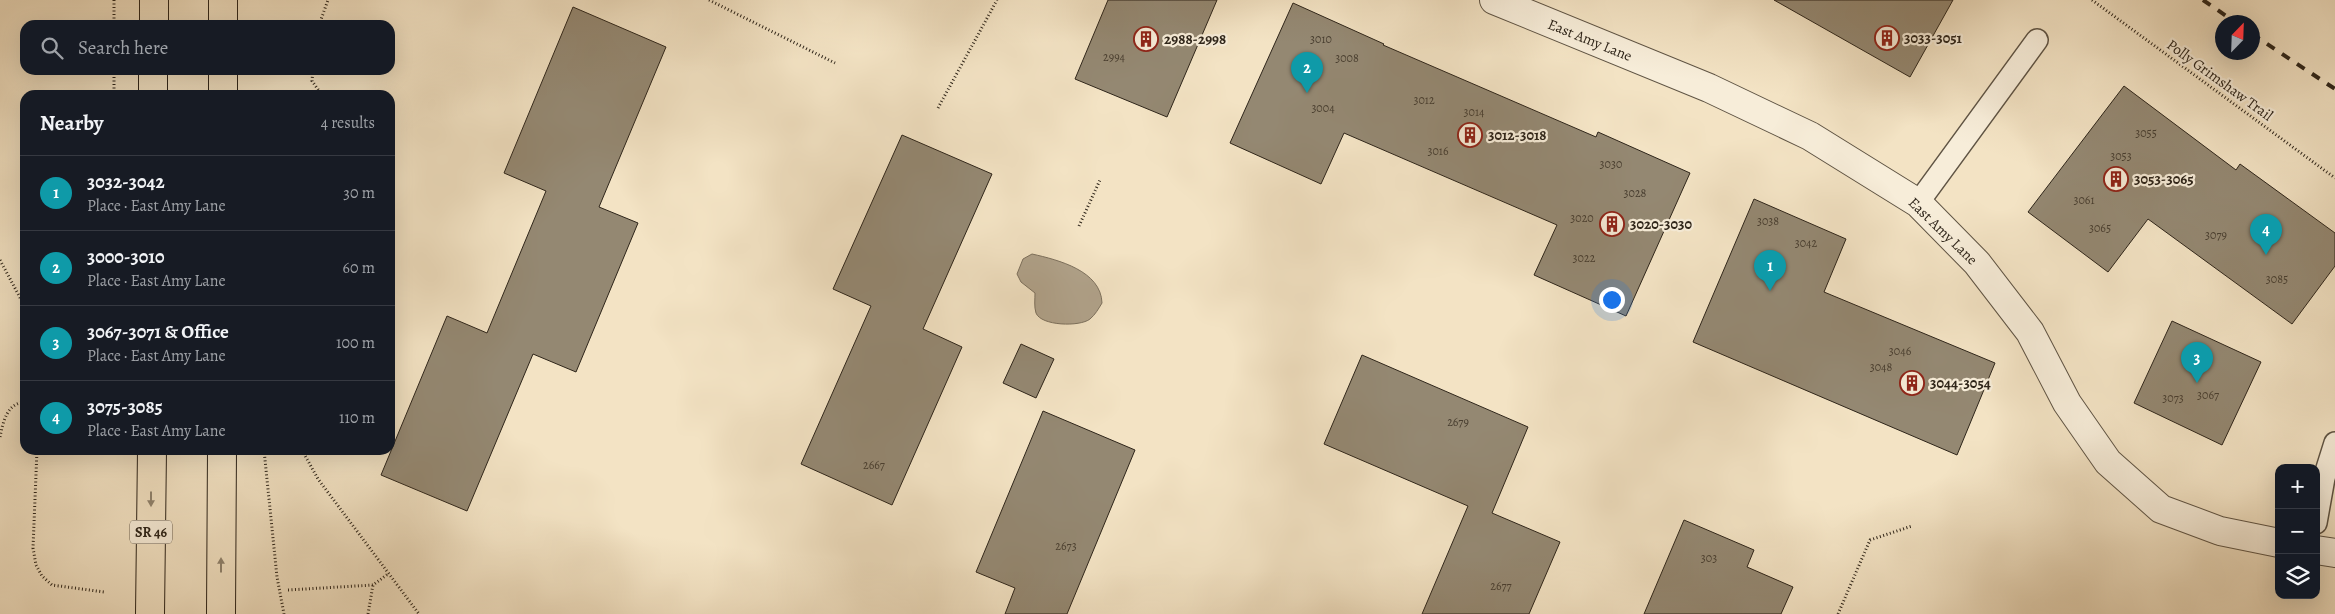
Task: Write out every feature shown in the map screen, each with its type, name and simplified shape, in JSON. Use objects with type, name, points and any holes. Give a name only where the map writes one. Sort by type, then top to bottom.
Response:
[{"type":"highway","points":[[154,0],[154,20]]},
{"type":"highway","points":[[223,0],[223,20]]},
{"type":"highway","points":[[153,75],[153,90]]},
{"type":"highway","points":[[223,75],[223,90]]},
{"type":"highway","name":"SR 46","points":[[150,614],[152,455]]},
{"type":"highway","points":[[221,614],[222,455]]},
{"type":"street","name":"East Amy Lane","points":[[1494,0],[1708,88],[1810,136],[1918,203],[1976,263],[2030,332],[2067,403],[2108,462],[2161,509],[2220,531],[2275,542]]},
{"type":"street","points":[[2320,551],[2335,553]]},
{"type":"lane","points":[[1918,203],[2037,40]]},
{"type":"lane","points":[[2318,509],[2324,478],[2335,443]]},
{"type":"path","points":[[114,0],[114,20]]},
{"type":"path","points":[[321,20],[328,0]]},
{"type":"path","points":[[710,0],[834,63]]},
{"type":"path","points":[[938,108],[997,0]]},
{"type":"path","name":"Polly Grimshaw Trail","points":[[2092,0],[2335,178]]},
{"type":"path","points":[[114,75],[114,90]]},
{"type":"path","points":[[313,75],[312,81],[318,90]]},
{"type":"path","points":[[1079,226],[1100,180]]},
{"type":"path","points":[[0,260],[20,298]]},
{"type":"path","points":[[0,437],[10,408],[20,402]]},
{"type":"path","points":[[36,455],[33,548],[36,565],[42,576],[52,585],[104,592]]},
{"type":"path","points":[[265,455],[277,577],[284,614]]},
{"type":"path","points":[[305,455],[318,479],[419,614]]},
{"type":"path","points":[[1838,614],[1870,540],[1912,526]]},
{"type":"path","points":[[288,590],[373,585],[388,574]]},
{"type":"path","points":[[368,614],[373,585]]},
{"type":"shaded area","points":[[1032,254],[1066,264],[1087,275],[1100,292],[1102,303],[1090,319],[1085,322],[1061,324],[1045,321],[1039,317],[1035,311],[1035,293],[1021,282],[1017,274],[1023,259]]},
{"type":"building","name":"2988-2998","points":[[1108,0],[1217,0],[1167,117],[1075,79]]},
{"type":"building","name":"3033-3051","points":[[1774,0],[1953,0],[1910,77]]},
{"type":"building","points":[[1293,3],[1383,45],[1596,137],[1598,132],[1690,173],[1626,316],[1534,275],[1557,225],[1344,133],[1321,184],[1230,143]]},
{"type":"building","points":[[573,7],[666,47],[599,207],[638,223],[576,372],[533,354],[467,511],[381,475],[389,455],[395,455],[395,441],[447,316],[487,333],[546,191],[504,173]]},
{"type":"building","points":[[2124,86],[2236,170],[2240,164],[2335,233],[2335,266],[2292,324],[2148,219],[2108,272],[2028,212]]},
{"type":"building","points":[[902,135],[992,174],[923,329],[962,347],[892,505],[801,464],[871,306],[833,289]]},
{"type":"building","points":[[1754,199],[1846,239],[1824,292],[1995,363],[1957,455],[1693,342]]},
{"type":"building","points":[[2172,321],[2261,362],[2222,445],[2134,403]]},
{"type":"building","points":[[1021,344],[1054,359],[1036,398],[1003,383]]},
{"type":"building","points":[[1362,355],[1528,427],[1492,513],[1560,542],[1529,614],[1422,614],[1468,506],[1324,444]]},
{"type":"building","points":[[1043,411],[1135,450],[1067,614],[1005,614],[1015,588],[976,572]]},
{"type":"building","points":[[1684,520],[1754,550],[1747,567],[1793,587],[1781,614],[1644,614]]},
{"type":"railway","points":[[2203,0],[2225,15]]},
{"type":"railway","points":[[2260,39],[2335,89]]},
{"type":"place","name":"3033-3051","points":[[1887,38]]},
{"type":"place","name":"2988-2998","points":[[1146,39]]},
{"type":"place","name":"3000-3010","points":[[1307,93]]},
{"type":"place","name":"3012-3018","points":[[1470,135]]},
{"type":"place","name":"3053-3065","points":[[2116,179]]},
{"type":"place","name":"3020-3030","points":[[1612,224]]},
{"type":"place","name":"3075-3085","points":[[2266,255]]},
{"type":"place","name":"3032-3042","points":[[1770,291]]},
{"type":"place","name":"3044-3054","points":[[1912,383]]},
{"type":"place","name":"3067-3071 & Office","points":[[2197,383]]}]
